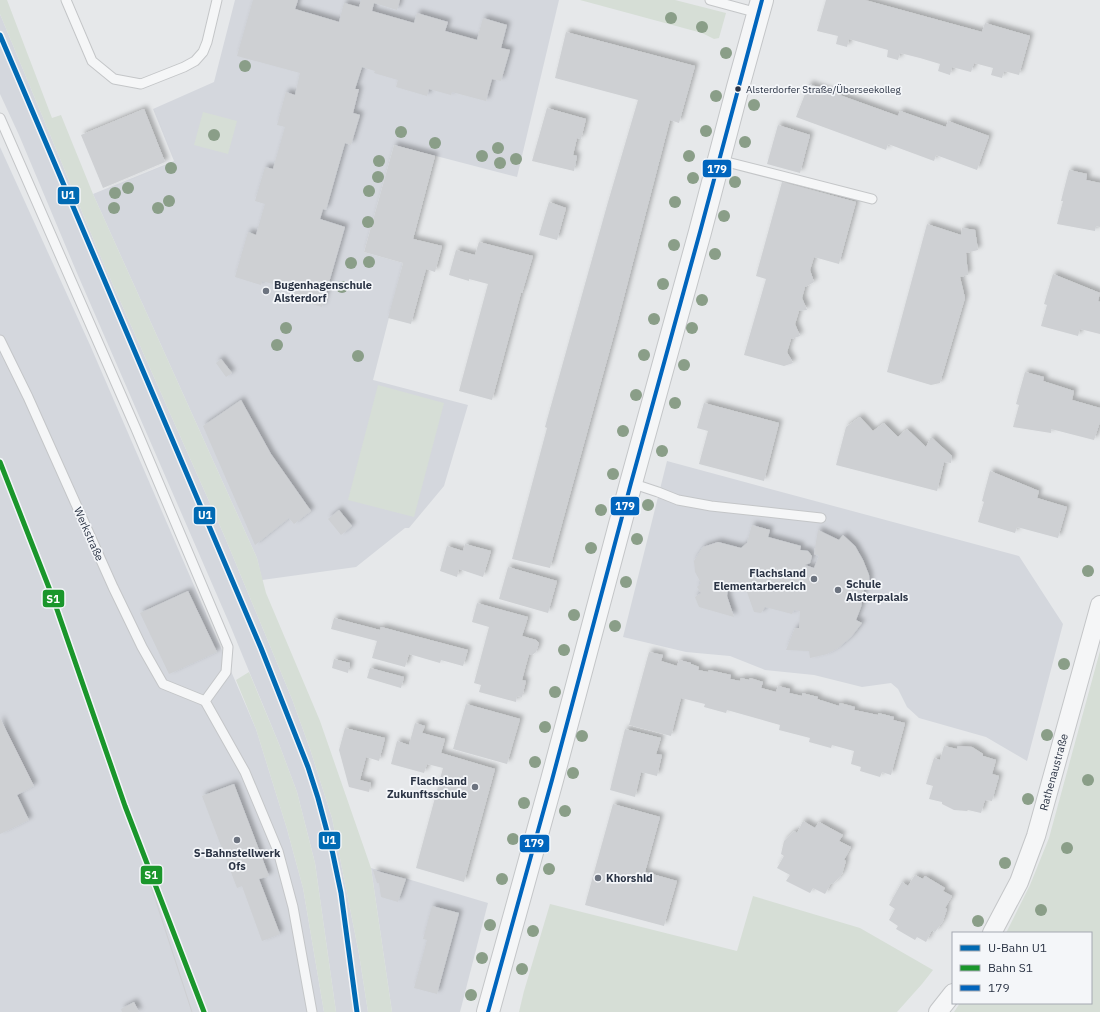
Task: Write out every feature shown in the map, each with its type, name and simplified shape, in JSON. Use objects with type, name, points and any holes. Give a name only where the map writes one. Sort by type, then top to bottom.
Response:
[{"type":"street","points":[[488,1012],[552,780],[760,6]]},
{"type":"street","name":"Rathenaustraße","points":[[993,932],[1019,882],[1036,836],[1100,605]]},
{"type":"street","points":[[938,1012],[952,994]]},
{"type":"lane","points":[[66,0],[92,61],[114,79],[141,84],[184,67],[195,61],[203,52],[207,42],[217,0]]},
{"type":"lane","points":[[710,0],[760,6]]},
{"type":"lane","points":[[0,118],[142,444],[228,647],[226,672],[206,701],[245,772],[278,851],[293,907],[312,1012]]},
{"type":"lane","points":[[719,160],[872,199]]},
{"type":"lane","name":"Werkstraße","points":[[0,340],[28,397],[113,587],[142,647],[163,684],[206,701]]},
{"type":"lane","points":[[631,483],[678,500],[711,506],[821,518]]},
{"type":"shaded area","points":[[0,0],[7,0],[52,118],[61,115],[93,194],[257,558],[266,593],[320,721],[371,868],[392,1012],[368,1012],[359,954],[332,818],[292,699],[224,535],[102,260],[0,14]]},
{"type":"shaded area","name":"Bugenhagenschule Alsterdorf","points":[[235,0],[559,0],[517,177],[394,145],[364,252],[403,263],[373,380],[468,405],[444,486],[409,528],[405,528],[356,567],[262,580],[257,558],[93,194],[174,161],[153,109],[214,82]]},
{"type":"shaded area","points":[[580,0],[675,0],[726,13],[719,38],[714,39],[702,33]]},
{"type":"shaded area","points":[[0,14],[102,260],[224,535],[292,699],[332,818],[359,954],[368,1012],[336,1012],[315,863],[297,792],[230,625],[0,94]]},
{"type":"shaded area","points":[[203,112],[237,121],[228,154],[194,145]]},
{"type":"shaded area","points":[[0,147],[90,345],[256,729],[287,829],[303,888],[324,1012],[0,1012]]},
{"type":"shaded area","points":[[378,385],[444,403],[414,517],[348,500]]},
{"type":"shaded area","name":"Schule Alsterpalais","points":[[667,461],[1019,556],[1063,624],[1027,761],[986,737],[919,718],[907,707],[898,689],[891,683],[862,687],[814,675],[765,670],[730,656],[686,652],[623,637]]},
{"type":"shaded area","points":[[1100,651],[1100,1012],[954,1012],[959,1004],[1092,1004],[1092,932],[1006,932],[1030,885],[1049,838]]},
{"type":"shaded area","points":[[249,672],[297,792],[315,863],[336,1012],[324,1012],[303,888],[287,829],[256,729],[236,680]]},
{"type":"shaded area","points":[[371,868],[488,903],[460,1012],[392,1012]]},
{"type":"shaded area","points":[[753,896],[860,928],[933,970],[897,1012],[519,1012],[550,904],[737,951]]},
{"type":"building","points":[[253,0],[298,0],[295,9],[339,22],[344,3],[359,7],[361,0],[400,0],[397,10],[374,3],[372,11],[414,23],[417,13],[448,22],[445,31],[477,40],[483,18],[507,25],[501,48],[510,50],[501,81],[492,79],[486,101],[452,92],[451,95],[429,89],[427,96],[396,87],[398,80],[374,73],[375,71],[362,67],[355,89],[359,89],[353,113],[360,115],[351,145],[345,143],[326,210],[323,209],[320,219],[345,227],[322,307],[288,297],[291,289],[262,281],[261,285],[235,277],[248,232],[256,235],[265,204],[255,201],[265,167],[273,169],[285,127],[277,125],[286,92],[295,95],[300,73],[237,56]]},
{"type":"building","points":[[826,0],[865,0],[982,32],[985,23],[1030,36],[1019,75],[1004,71],[1002,78],[991,75],[993,68],[974,63],[971,72],[952,67],[950,75],[938,71],[940,64],[920,58],[900,53],[898,60],[887,57],[888,50],[849,39],[847,47],[836,44],[838,36],[817,31]]},
{"type":"building","points":[[566,32],[695,66],[679,123],[670,120],[618,320],[550,568],[512,559],[547,428],[545,427],[638,100],[555,78]]},
{"type":"building","points":[[809,84],[898,116],[900,111],[946,127],[948,121],[989,136],[977,170],[936,155],[934,161],[888,144],[886,150],[796,117]]},
{"type":"building","points":[[547,108],[586,119],[581,139],[577,138],[573,155],[577,156],[574,171],[532,161]]},
{"type":"building","points":[[144,109],[165,162],[103,188],[81,135]]},
{"type":"building","points":[[778,125],[810,135],[800,173],[767,164]]},
{"type":"building","points":[[394,145],[435,156],[413,239],[442,246],[435,272],[426,269],[411,324],[388,318],[403,263],[364,252]]},
{"type":"building","points":[[1069,170],[1087,174],[1086,180],[1100,183],[1100,227],[1096,226],[1095,231],[1057,224]]},
{"type":"building","points":[[782,182],[856,202],[839,264],[814,257],[810,270],[814,282],[805,287],[802,298],[807,310],[799,311],[795,324],[800,336],[791,339],[787,352],[793,363],[784,366],[744,355],[766,279],[756,276]]},
{"type":"building","points":[[549,202],[566,208],[557,240],[539,235]]},
{"type":"building","points":[[927,224],[961,235],[962,228],[975,230],[978,250],[966,253],[968,275],[960,277],[965,298],[940,383],[931,385],[887,372]]},
{"type":"building","points":[[479,242],[533,256],[521,293],[492,400],[459,391],[488,284],[469,279],[469,281],[449,275],[456,250],[475,255]]},
{"type":"building","points":[[1053,274],[1100,293],[1098,301],[1100,302],[1100,334],[1080,329],[1078,336],[1041,326],[1047,305],[1044,304]]},
{"type":"building","points":[[221,359],[232,373],[226,377],[216,363]]},
{"type":"building","points":[[1025,372],[1044,377],[1043,381],[1074,391],[1072,400],[1100,408],[1100,422],[1094,440],[1051,429],[1051,433],[1013,427],[1019,405],[1016,404]]},
{"type":"building","points":[[241,400],[271,454],[311,511],[294,524],[289,518],[255,545],[203,426]]},
{"type":"building","points":[[704,403],[779,423],[764,481],[699,464],[708,431],[697,428]]},
{"type":"building","points":[[860,417],[873,431],[884,423],[898,437],[907,429],[926,447],[931,437],[952,456],[951,463],[944,462],[937,491],[836,465],[846,427]]},
{"type":"building","points":[[990,471],[1039,491],[1037,498],[1067,507],[1058,538],[1017,527],[1015,533],[978,522],[984,502],[982,501]]},
{"type":"building","points":[[339,510],[352,526],[341,535],[328,519]]},
{"type":"building","points":[[752,525],[770,530],[768,537],[801,546],[800,550],[808,551],[812,556],[810,563],[805,565],[814,568],[819,556],[814,554],[818,530],[839,540],[843,535],[855,546],[869,575],[870,590],[864,590],[861,607],[856,620],[862,623],[851,637],[838,648],[827,654],[810,658],[809,651],[786,650],[795,628],[799,628],[800,611],[794,610],[792,614],[765,607],[761,613],[754,612],[747,592],[728,587],[727,596],[734,617],[699,607],[695,597],[701,593],[697,587],[701,583],[695,572],[694,561],[703,547],[718,542],[741,548],[747,543]]},
{"type":"building","points":[[465,544],[491,551],[483,577],[459,569],[457,577],[440,571],[447,546],[463,551]]},
{"type":"building","points":[[508,567],[557,581],[548,613],[499,599]]},
{"type":"building","points":[[188,591],[217,652],[169,674],[140,613]]},
{"type":"building","points":[[477,603],[528,617],[522,636],[536,640],[539,643],[536,652],[532,655],[529,654],[522,680],[526,681],[522,697],[517,696],[516,702],[479,692],[481,685],[474,683],[489,627],[472,622]]},
{"type":"building","points":[[334,618],[380,630],[381,627],[468,650],[463,666],[441,660],[440,663],[409,654],[405,667],[372,658],[377,641],[331,629]]},
{"type":"building","points":[[649,652],[663,655],[661,661],[677,666],[679,660],[699,667],[698,670],[708,672],[709,670],[731,675],[730,679],[740,681],[741,678],[749,680],[750,678],[763,682],[761,688],[776,692],[778,686],[790,689],[789,693],[802,696],[802,693],[818,697],[817,699],[839,706],[840,703],[855,707],[854,710],[894,717],[893,720],[905,723],[891,775],[882,772],[880,777],[860,771],[861,767],[851,764],[854,751],[832,745],[831,748],[809,742],[810,738],[779,730],[780,725],[727,710],[726,713],[704,707],[705,704],[681,698],[671,736],[629,725]]},
{"type":"building","points":[[334,659],[350,663],[348,673],[332,668]]},
{"type":"building","points":[[370,668],[404,677],[401,688],[367,678]]},
{"type":"building","points":[[466,704],[520,719],[507,764],[453,749]]},
{"type":"building","points":[[0,718],[34,786],[17,795],[29,820],[0,834]]},
{"type":"building","points":[[415,723],[425,726],[422,733],[445,739],[441,753],[495,769],[464,882],[416,868],[443,768],[427,764],[424,773],[391,764],[397,741],[409,745]]},
{"type":"building","points":[[345,728],[385,738],[379,761],[366,757],[360,780],[371,783],[369,792],[349,787],[339,750]]},
{"type":"building","points":[[625,729],[661,738],[656,754],[662,755],[657,776],[641,772],[635,797],[610,790]]},
{"type":"building","points":[[944,746],[957,749],[958,746],[972,747],[983,754],[983,756],[996,760],[992,774],[999,776],[992,801],[985,800],[981,813],[968,810],[954,810],[942,804],[942,802],[929,799],[933,786],[926,784],[934,758],[940,760]]},
{"type":"building","name":"S-Bahnstellwerk Ofs","points":[[234,784],[269,876],[259,879],[280,934],[262,941],[242,886],[237,888],[202,796]]},
{"type":"building","points":[[613,804],[660,817],[645,872],[677,881],[664,926],[585,905]]},
{"type":"building","points":[[803,821],[815,828],[819,822],[843,835],[839,841],[851,847],[844,860],[846,861],[842,874],[833,884],[831,883],[825,894],[813,888],[810,893],[786,881],[790,875],[777,868],[784,856],[781,854],[784,841],[794,831],[797,833]]},
{"type":"building","points":[[373,870],[406,879],[398,902],[381,897],[379,883],[377,883]]},
{"type":"building","points":[[915,875],[923,879],[925,876],[945,888],[943,891],[952,896],[945,908],[947,909],[943,921],[935,932],[932,930],[926,942],[917,937],[915,940],[896,929],[898,926],[889,920],[895,909],[889,905],[902,882],[908,886]]},
{"type":"building","points":[[432,906],[459,913],[437,994],[414,988],[427,940],[423,939]]},
{"type":"building","points":[[134,1002],[139,1012],[122,1012],[121,1009]]},
{"type":"tram line","points":[[125,806],[192,1012]]},
{"type":"metro line","name":"U1","points":[[0,35],[261,648],[308,767],[332,850],[341,893],[357,1012]]},
{"type":"rail line","name":"S1","points":[[0,462],[53,598],[125,806],[204,1012]]},
{"type":"transit line","name":"179","points":[[488,1012],[762,0]]},
{"type":"place","name":"Alsterdorfer Straße/Überseekolleg","points":[[738,89]]},
{"type":"place","name":"Bugenhagenschule Alsterdorf","points":[[266,291]]},
{"type":"place","name":"Flachsland Elementarbereich","points":[[814,579]]},
{"type":"place","name":"Schule Alsterpalais","points":[[838,590]]},
{"type":"place","name":"Flachsland Zukunftsschule","points":[[475,787]]},
{"type":"place","name":"S-Bahnstellwerk Ofs","points":[[237,840]]},
{"type":"place","name":"Khorshid","points":[[598,878]]}]
